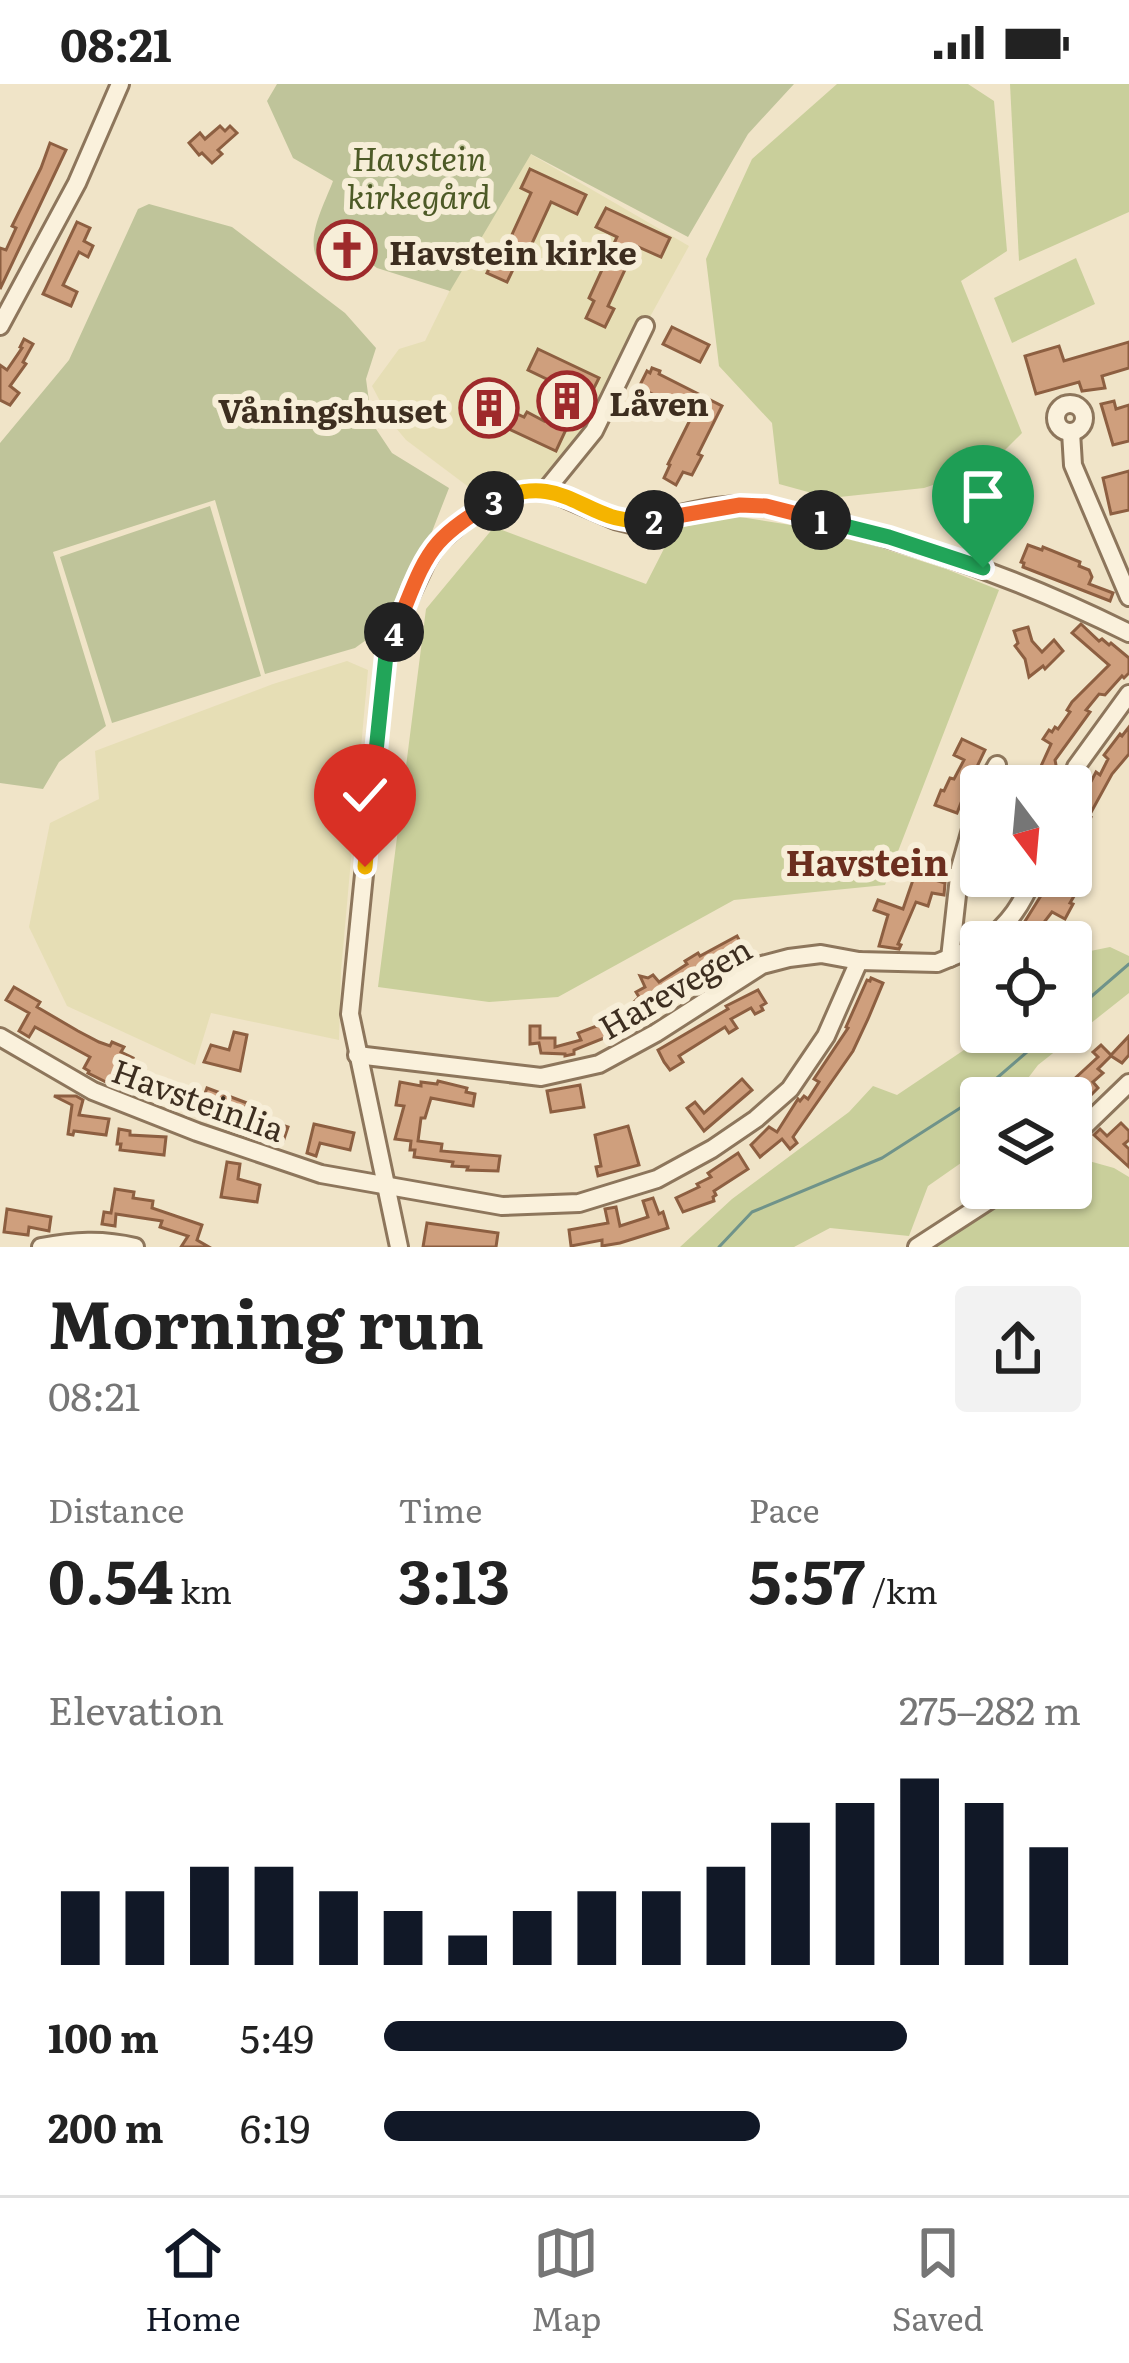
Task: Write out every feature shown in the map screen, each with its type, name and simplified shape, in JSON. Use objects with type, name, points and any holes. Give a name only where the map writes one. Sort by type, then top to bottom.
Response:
[{"type":"street","points":[[0,326],[76,183],[120,84]]},
{"type":"street","points":[[546,490],[594,431],[645,326]]},
{"type":"street","points":[[1071,432],[1072,465],[1129,597]]},
{"type":"street","points":[[399,1247],[350,1014],[387,645],[437,544],[490,503],[525,491],[546,490],[631,524],[740,505],[889,537],[983,568],[1128,628]]},
{"type":"street","points":[[1077,765],[1129,694]]},
{"type":"street","points":[[950,958],[960,876]]},
{"type":"street","name":"Harevegen","points":[[357,1055],[541,1077],[599,1064],[762,965],[821,955],[859,962],[937,963],[960,954]]},
{"type":"street","name":"Havsteinlia","points":[[0,1037],[92,1091],[321,1174],[502,1206],[579,1203],[657,1179],[756,1119],[790,1088],[826,1036],[859,962]]},
{"type":"street","points":[[1092,1118],[1129,1084]]},
{"type":"street","points":[[917,1247],[976,1209]]},
{"type":"street","points":[[41,1247],[78,1240],[135,1247]]},
{"type":"shaded area","points":[[484,127],[689,246],[594,431],[546,490],[490,503],[406,440],[372,386],[399,349],[425,341],[449,292]]},
{"type":"shaded area","points":[[347,661],[368,670],[339,1040],[211,1013],[195,1065],[67,1006],[29,927],[50,823],[99,799],[95,751]]},
{"type":"green space","name":"Havstein kirkegård","points":[[277,84],[794,84],[748,134],[688,237],[531,154],[450,291],[370,263],[326,269],[318,260],[316,227],[333,181],[293,158],[267,101]]},
{"type":"green space","points":[[837,84],[968,84],[994,101],[1007,251],[961,281],[1022,433],[989,466],[924,488],[830,498],[779,484],[772,423],[719,366],[706,259],[752,159]]},
{"type":"green space","points":[[1010,84],[1129,84],[1129,212],[1019,261]]},
{"type":"green space","points":[[149,204],[232,227],[345,313],[376,348],[366,379],[372,423],[392,453],[449,488],[426,547],[402,582],[387,625],[355,648],[265,674],[215,500],[53,552],[106,726],[59,762],[43,789],[0,783],[0,443],[69,360],[138,209]]},
{"type":"green space","points":[[1076,258],[1095,304],[1012,343],[994,298]]},
{"type":"green space","points":[[210,506],[261,676],[112,723],[60,557]]},
{"type":"green space","points":[[734,516],[829,531],[999,590],[885,885],[734,900],[558,997],[489,1002],[378,987],[426,609],[494,527],[646,584],[674,529]]},
{"type":"green space","points":[[1110,947],[1129,956],[1129,993],[1092,1022],[1092,951]]},
{"type":"green space","points":[[960,1053],[1053,1053],[1029,1077],[960,1077],[960,1164],[928,1186],[909,1236],[830,1228],[794,1247],[680,1247],[732,1199],[849,1112],[873,1086],[897,1095]]},
{"type":"green space","points":[[1092,1162],[1129,1177],[1129,1247],[931,1247],[991,1209],[1092,1209]]},
{"type":"building","points":[[220,126],[225,131],[230,126],[237,133],[218,150],[222,154],[212,163],[189,143],[200,133],[205,139]]},
{"type":"building","points":[[50,143],[66,150],[0,289],[0,248],[6,250]]},
{"type":"building","points":[[530,169],[586,195],[577,214],[551,202],[523,263],[517,261],[507,282],[487,273],[495,256],[500,258],[504,252],[531,193],[521,188]]},
{"type":"building","points":[[606,208],[670,238],[661,257],[636,246],[608,306],[614,309],[605,327],[586,318],[594,301],[589,298],[617,237],[596,227]]},
{"type":"building","points":[[77,222],[90,228],[84,241],[93,246],[88,257],[79,252],[63,285],[77,292],[71,306],[43,294]]},
{"type":"building","name":"Havstein kirke","points":[[367,236],[369,252],[327,260],[324,237]]},
{"type":"building","points":[[672,327],[709,345],[700,362],[663,344]]},
{"type":"building","points":[[24,339],[33,344],[10,386],[19,393],[10,405],[0,400],[0,365],[7,370]]},
{"type":"building","points":[[1129,342],[1129,368],[1102,376],[1105,388],[1082,391],[1079,382],[1036,394],[1025,356],[1059,346],[1064,361]]},
{"type":"building","name":"Låven","points":[[538,349],[599,378],[589,398],[582,395],[556,451],[472,412],[479,397],[544,421],[561,386],[528,370]]},
{"type":"building","points":[[652,368],[722,406],[692,475],[683,472],[676,485],[664,478],[693,414],[637,391]]},
{"type":"building","points":[[1114,401],[1116,409],[1129,405],[1129,441],[1113,445],[1101,404]]},
{"type":"building","points":[[1129,471],[1129,510],[1111,514],[1103,478]]},
{"type":"building","points":[[1028,545],[1080,562],[1092,577],[1089,584],[1113,593],[1110,601],[1023,567]]},
{"type":"building","points":[[1081,624],[1099,641],[1111,643],[1129,658],[1129,673],[1105,695],[1099,694],[1086,710],[1090,712],[1056,765],[1042,765],[1051,744],[1043,739],[1049,730],[1058,729],[1072,702],[1109,665],[1072,633]]},
{"type":"building","points":[[1028,627],[1042,652],[1054,640],[1063,651],[1029,677],[1025,659],[1015,646],[1014,631]]},
{"type":"building","points":[[1129,727],[1129,754],[1092,811],[1092,780],[1108,759],[1104,755]]},
{"type":"building","points":[[962,739],[985,750],[978,765],[961,765],[964,760],[954,755]]},
{"type":"building","points":[[960,768],[957,813],[935,805],[941,790]]},
{"type":"building","points":[[915,874],[945,883],[944,895],[932,893],[928,906],[916,902],[899,949],[879,946],[888,915],[874,910],[878,900],[903,909]]},
{"type":"building","points":[[1040,897],[1074,897],[1065,919],[1052,912],[1045,921],[1025,921]]},
{"type":"building","points":[[737,936],[744,949],[721,963],[718,957],[698,969],[701,973],[641,1013],[634,1002],[639,997],[636,992],[645,987],[640,976],[653,975],[659,982],[698,953]]},
{"type":"building","points":[[871,978],[883,983],[868,1019],[853,1051],[793,1137],[797,1143],[790,1149],[782,1139],[760,1157],[751,1145],[769,1127],[777,1132],[798,1099],[808,1099],[819,1082],[814,1079],[848,1028]]},
{"type":"building","points":[[14,987],[78,1031],[110,1046],[112,1042],[124,1047],[121,1052],[133,1058],[127,1070],[134,1074],[132,1078],[151,1085],[148,1095],[111,1077],[108,1083],[88,1073],[84,1068],[90,1057],[35,1027],[29,1037],[19,1031],[29,1013],[6,1000]]},
{"type":"building","points":[[758,990],[766,1003],[763,1010],[755,1014],[751,1008],[731,1019],[737,1028],[729,1033],[725,1027],[679,1056],[683,1062],[670,1070],[658,1050]]},
{"type":"building","points":[[602,1024],[607,1037],[574,1054],[541,1053],[539,1043],[530,1044],[530,1026],[540,1026],[540,1038],[555,1038],[555,1047],[581,1040],[578,1033]]},
{"type":"building","points":[[234,1032],[247,1035],[240,1071],[204,1062],[211,1045],[229,1050]]},
{"type":"building","points":[[1129,1036],[1129,1055],[1122,1063],[1111,1056],[1098,1069],[1103,1073],[1093,1082],[1098,1088],[1092,1094],[1092,1077],[1076,1077],[1098,1057],[1093,1052],[1101,1045],[1111,1055]]},
{"type":"building","points":[[742,1079],[752,1090],[704,1131],[687,1108],[695,1102],[704,1113]]},
{"type":"building","points":[[400,1082],[421,1086],[421,1082],[467,1088],[466,1092],[475,1094],[473,1106],[431,1098],[421,1118],[418,1141],[442,1144],[441,1151],[500,1156],[498,1171],[467,1170],[452,1166],[453,1162],[414,1157],[411,1141],[395,1139],[404,1106],[396,1105]]},
{"type":"building","points":[[580,1085],[584,1107],[551,1112],[547,1091]]},
{"type":"building","points":[[207,1088],[247,1103],[244,1113],[288,1127],[283,1142],[229,1127],[233,1116],[201,1104]]},
{"type":"building","points":[[54,1096],[76,1096],[83,1100],[79,1115],[109,1119],[106,1135],[68,1134],[72,1105]]},
{"type":"building","points":[[1121,1123],[1129,1131],[1124,1144],[1129,1149],[1129,1167],[1094,1135],[1100,1129],[1107,1136]]},
{"type":"building","points":[[314,1124],[354,1133],[350,1150],[320,1143],[316,1156],[307,1153]]},
{"type":"building","points":[[628,1126],[639,1165],[598,1176],[596,1167],[601,1166],[595,1135]]},
{"type":"building","points":[[119,1129],[130,1135],[166,1137],[164,1155],[120,1150]]},
{"type":"building","points":[[738,1153],[748,1169],[714,1191],[714,1201],[683,1212],[676,1198],[699,1187],[711,1177],[708,1173]]},
{"type":"building","points":[[227,1162],[240,1164],[238,1179],[260,1185],[257,1202],[221,1197]]},
{"type":"building","points":[[115,1189],[134,1192],[133,1198],[153,1201],[152,1208],[202,1225],[197,1240],[209,1247],[181,1247],[188,1236],[160,1227],[162,1221],[116,1214],[115,1226],[102,1224],[104,1212],[111,1213]]},
{"type":"building","points":[[653,1198],[668,1228],[620,1243],[602,1246],[602,1240],[571,1246],[569,1230],[608,1223],[605,1209],[616,1207],[620,1226],[648,1217],[643,1201]]},
{"type":"building","points":[[7,1209],[51,1217],[49,1231],[29,1227],[28,1235],[4,1232]]},
{"type":"building","points":[[427,1223],[498,1233],[496,1247],[423,1247]]},
{"type":"waterway","points":[[1092,996],[1129,964]]},
{"type":"waterway","points":[[719,1247],[752,1212],[882,1158],[968,1103],[1026,1053]]},
{"type":"place","name":"Havstein kirke","points":[[347,250]]},
{"type":"place","name":"Låven","points":[[567,401]]},
{"type":"place","name":"Våningshuset","points":[[489,408]]},
{"type":"district","name":"Havstein","points":[[867,860]]},
{"type":"route","points":[[365,867],[387,645],[437,544],[500,498],[546,490],[631,524],[717,507],[766,506],[889,537],[983,568]]}]
